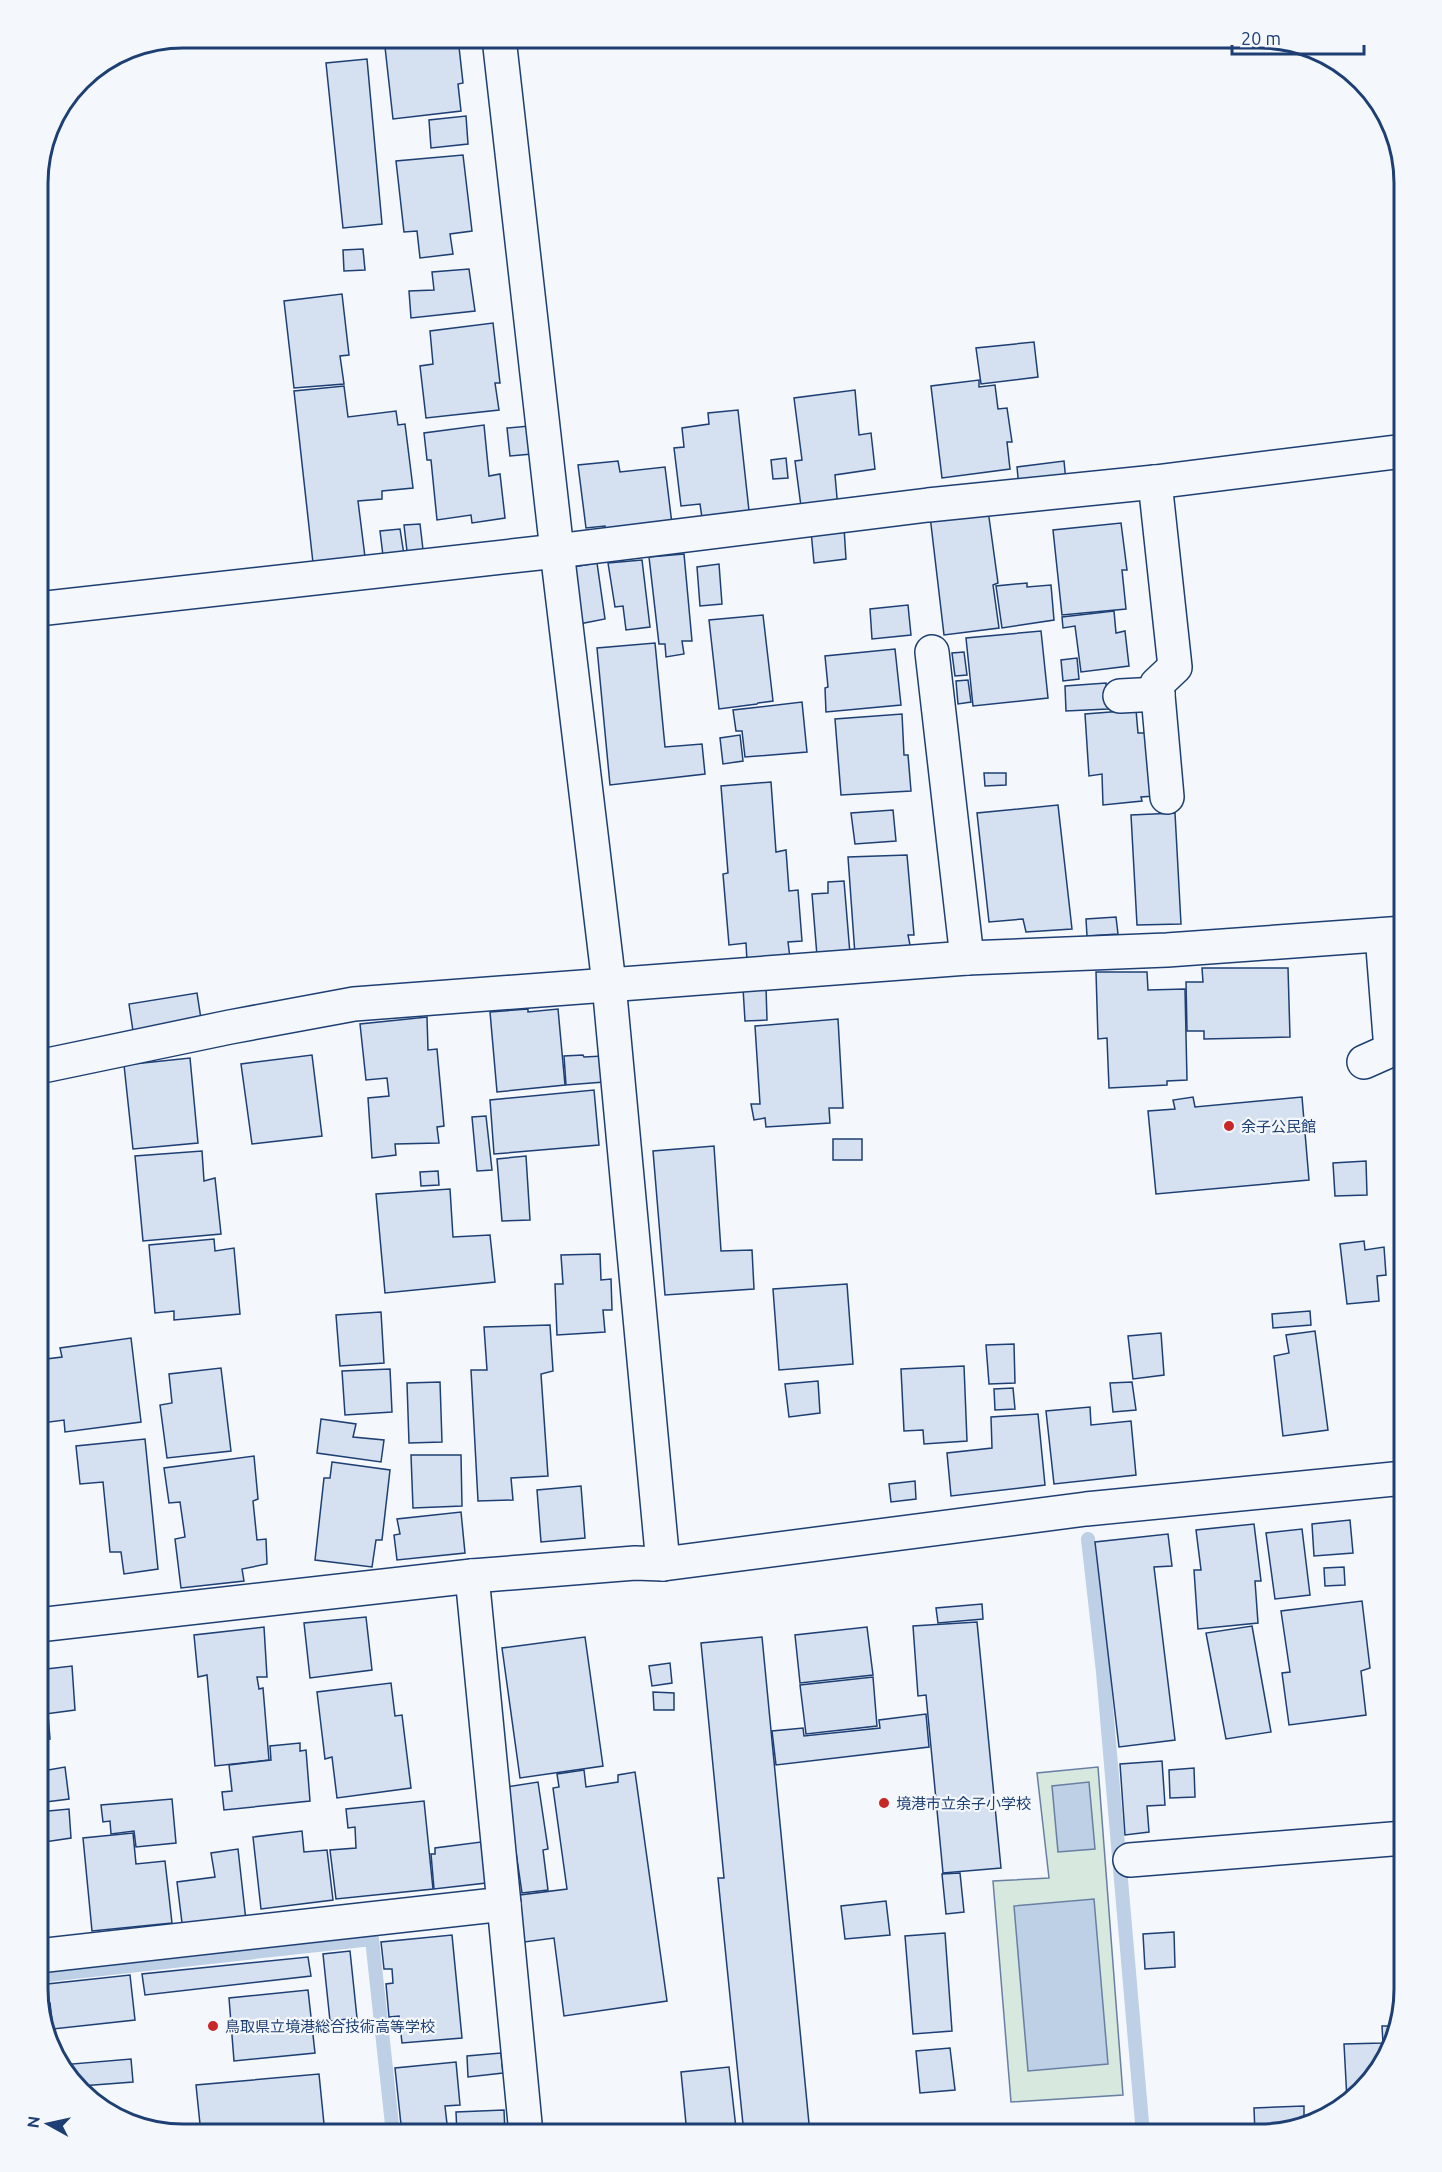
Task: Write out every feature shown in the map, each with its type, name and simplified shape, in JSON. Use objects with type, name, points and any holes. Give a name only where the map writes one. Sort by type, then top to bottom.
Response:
[{"type":"street","points":[[500,48],[609,984],[663,1564]]},
{"type":"street","points":[[48,608],[1394,453]]},
{"type":"street","points":[[1155,482],[1175,667],[1157,684],[1167,796]]},
{"type":"street","points":[[933,652],[967,958]]},
{"type":"street","points":[[1120,696],[1158,694]]},
{"type":"street","points":[[48,1065],[230,1027],[354,1005],[967,958],[1167,950],[1393,934],[1391,1050],[1364,1062]]},
{"type":"street","points":[[48,1624],[472,1576],[635,1563],[663,1564],[1086,1509],[1394,1479]]},
{"type":"street","points":[[472,1576],[525,2124]]},
{"type":"street","points":[[1130,1860],[1394,1839]]},
{"type":"street","points":[[48,1955],[504,1904]]},
{"type":"shaded area","points":[[1098,1767],[1123,2095],[1011,2102],[993,1881],[1049,1878],[1037,1773]]},
{"type":"water","points":[[1089,1782],[1095,1849],[1058,1852],[1052,1786]]},
{"type":"water","points":[[1094,1899],[1108,2064],[1028,2071],[1014,1906]]},
{"type":"building","points":[[385,48],[459,48],[463,83],[458,84],[461,111],[393,119]]},
{"type":"building","points":[[367,59],[382,224],[343,228],[326,63]]},
{"type":"building","points":[[466,116],[468,144],[431,148],[429,120]]},
{"type":"building","points":[[463,155],[472,231],[450,234],[453,254],[420,258],[417,231],[404,232],[396,161]]},
{"type":"building","points":[[363,249],[365,270],[344,271],[343,250]]},
{"type":"building","points":[[469,269],[475,311],[411,318],[409,291],[434,290],[432,272]]},
{"type":"building","points":[[342,294],[349,355],[340,356],[344,384],[294,388],[284,301]]},
{"type":"building","points":[[493,323],[500,383],[495,383],[499,410],[426,418],[420,366],[433,364],[430,331]]},
{"type":"building","points":[[1034,342],[1038,377],[981,384],[976,348]]},
{"type":"building","points":[[979,380],[979,387],[995,385],[998,409],[1007,408],[1012,442],[1007,442],[1010,469],[942,478],[931,386]]},
{"type":"building","points":[[344,386],[348,417],[396,411],[398,425],[405,424],[413,488],[382,491],[382,499],[358,501],[366,565],[314,572],[294,391]]},
{"type":"building","points":[[855,390],[859,435],[871,433],[875,469],[835,475],[838,509],[802,514],[795,461],[802,460],[794,398]]},
{"type":"building","points":[[738,410],[750,520],[703,525],[700,504],[681,506],[674,448],[684,447],[682,428],[709,424],[708,413]]},
{"type":"building","points":[[484,425],[489,476],[500,474],[505,518],[472,523],[471,515],[437,520],[431,460],[427,460],[424,433]]},
{"type":"building","points":[[529,426],[532,454],[510,456],[507,428]]},
{"type":"building","points":[[786,458],[788,478],[773,479],[771,460]]},
{"type":"building","points":[[618,461],[620,472],[665,467],[672,524],[605,532],[605,526],[586,528],[578,465]]},
{"type":"building","points":[[1064,461],[1066,482],[1019,488],[1017,467]]},
{"type":"building","points":[[988,510],[998,583],[993,585],[999,628],[944,635],[930,516]]},
{"type":"building","points":[[1121,523],[1127,570],[1122,570],[1126,609],[1062,615],[1053,530]]},
{"type":"building","points":[[420,524],[424,558],[408,560],[404,525]]},
{"type":"building","points":[[844,527],[846,559],[814,563],[811,531]]},
{"type":"building","points":[[400,529],[405,561],[384,564],[380,531]]},
{"type":"building","points":[[684,554],[692,641],[682,641],[684,654],[666,657],[665,644],[659,644],[649,557]]},
{"type":"building","points":[[642,560],[650,627],[626,630],[623,606],[615,607],[608,563]]},
{"type":"building","points":[[597,563],[605,619],[579,624],[573,567]]},
{"type":"building","points":[[719,564],[722,604],[700,606],[697,567]]},
{"type":"building","points":[[1027,583],[1027,587],[1051,585],[1054,620],[1002,628],[996,586]]},
{"type":"building","points":[[908,605],[911,635],[872,639],[870,609]]},
{"type":"building","points":[[1114,611],[1116,633],[1125,631],[1129,666],[1081,672],[1075,626],[1063,628],[1062,617]]},
{"type":"building","points":[[763,615],[773,701],[719,709],[709,620]]},
{"type":"building","points":[[1041,631],[1048,698],[973,706],[966,638]]},
{"type":"building","points":[[655,643],[665,747],[702,744],[705,774],[610,785],[597,648]]},
{"type":"building","points":[[895,649],[901,705],[826,712],[825,688],[828,687],[825,656]]},
{"type":"building","points":[[964,652],[967,675],[955,676],[952,653]]},
{"type":"building","points":[[1077,658],[1079,679],[1063,681],[1061,660]]},
{"type":"building","points":[[968,680],[971,702],[958,704],[956,681]]},
{"type":"building","points":[[1106,683],[1108,709],[1066,711],[1065,686]]},
{"type":"building","points":[[802,702],[807,752],[745,757],[742,731],[736,731],[733,710]]},
{"type":"building","points":[[1136,710],[1138,733],[1151,733],[1155,796],[1141,797],[1142,801],[1103,805],[1102,774],[1089,776],[1085,714]]},
{"type":"building","points":[[902,714],[904,755],[908,755],[911,791],[841,795],[835,719]]},
{"type":"building","points":[[740,735],[743,761],[723,764],[720,738]]},
{"type":"building","points":[[984,773],[1006,773],[1006,785],[985,786]]},
{"type":"building","points":[[771,782],[776,852],[786,850],[789,891],[798,890],[802,941],[788,942],[790,958],[747,961],[746,943],[729,945],[723,874],[728,873],[721,786]]},
{"type":"building","points":[[1058,805],[1072,929],[1026,932],[1023,919],[989,922],[977,813]]},
{"type":"building","points":[[893,810],[896,841],[855,844],[851,813]]},
{"type":"building","points":[[1175,813],[1181,924],[1137,925],[1131,815]]},
{"type":"building","points":[[907,855],[914,935],[908,935],[911,950],[855,955],[848,857]]},
{"type":"building","points":[[844,881],[850,954],[817,956],[812,894],[828,893],[828,882]]},
{"type":"building","points":[[1116,917],[1118,934],[1087,936],[1086,919]]},
{"type":"building","points":[[1202,968],[1288,968],[1290,1037],[1204,1039],[1204,1031],[1187,1031],[1186,982],[1203,982]]},
{"type":"building","points":[[1096,972],[1147,972],[1148,990],[1185,989],[1187,1080],[1167,1081],[1167,1085],[1109,1088],[1107,1038],[1098,1039]]},
{"type":"building","points":[[766,987],[767,1020],[745,1021],[743,988]]},
{"type":"building","points":[[197,993],[201,1019],[133,1031],[129,1004]]},
{"type":"building","points":[[528,1009],[528,1012],[558,1009],[565,1085],[497,1092],[490,1012]]},
{"type":"building","points":[[427,1017],[428,1050],[437,1049],[444,1126],[437,1127],[439,1143],[395,1144],[396,1155],[372,1158],[368,1098],[389,1096],[387,1078],[366,1080],[360,1024]]},
{"type":"building","points":[[838,1019],[843,1108],[829,1108],[830,1123],[766,1127],[765,1118],[754,1120],[751,1104],[760,1104],[755,1026]]},
{"type":"building","points":[[312,1055],[322,1136],[252,1144],[241,1064]]},
{"type":"building","points":[[583,1055],[584,1057],[603,1056],[604,1082],[566,1085],[564,1056]]},
{"type":"building","points":[[190,1058],[198,1143],[133,1149],[124,1065]]},
{"type":"building","points":[[594,1090],[599,1145],[494,1154],[490,1100]]},
{"type":"building","points":[[1193,1097],[1195,1107],[1302,1097],[1309,1180],[1156,1194],[1148,1111],[1175,1109],[1173,1100]]},
{"type":"building","points":[[486,1116],[492,1170],[477,1171],[472,1117]]},
{"type":"building","points":[[833,1139],[862,1139],[862,1160],[833,1160]]},
{"type":"building","points":[[714,1146],[721,1251],[752,1250],[754,1289],[665,1295],[653,1151]]},
{"type":"building","points":[[202,1151],[204,1181],[215,1178],[221,1234],[143,1241],[135,1156]]},
{"type":"building","points":[[526,1156],[530,1220],[502,1221],[497,1159]]},
{"type":"building","points":[[1366,1161],[1367,1195],[1335,1196],[1333,1163]]},
{"type":"building","points":[[438,1171],[439,1185],[421,1186],[420,1172]]},
{"type":"building","points":[[450,1189],[453,1237],[490,1235],[495,1282],[385,1293],[376,1194]]},
{"type":"building","points":[[214,1239],[215,1251],[234,1248],[240,1314],[174,1320],[174,1311],[155,1313],[149,1245]]},
{"type":"building","points":[[1364,1241],[1365,1250],[1384,1247],[1386,1275],[1377,1276],[1379,1301],[1347,1304],[1340,1244]]},
{"type":"building","points":[[600,1254],[601,1280],[611,1279],[612,1310],[603,1310],[605,1332],[557,1335],[555,1284],[563,1284],[561,1255]]},
{"type":"building","points":[[847,1284],[853,1364],[779,1370],[773,1289]]},
{"type":"building","points":[[1310,1311],[1311,1325],[1273,1328],[1272,1314]]},
{"type":"building","points":[[381,1312],[384,1363],[340,1366],[336,1315]]},
{"type":"building","points":[[550,1325],[553,1371],[541,1374],[548,1476],[511,1478],[513,1500],[478,1501],[471,1370],[487,1370],[484,1327]]},
{"type":"building","points":[[1315,1331],[1328,1430],[1283,1436],[1274,1356],[1289,1353],[1286,1335]]},
{"type":"building","points":[[1161,1333],[1164,1375],[1133,1379],[1128,1336]]},
{"type":"building","points":[[131,1338],[141,1422],[65,1432],[64,1420],[48,1422],[48,1359],[62,1357],[60,1348]]},
{"type":"building","points":[[1014,1344],[1015,1383],[989,1384],[986,1345]]},
{"type":"building","points":[[964,1366],[967,1441],[924,1444],[923,1430],[904,1431],[901,1369]]},
{"type":"building","points":[[221,1368],[231,1451],[167,1458],[160,1405],[172,1403],[169,1374]]},
{"type":"building","points":[[390,1369],[392,1412],[345,1415],[342,1371]]},
{"type":"building","points":[[818,1381],[820,1413],[789,1417],[785,1384]]},
{"type":"building","points":[[440,1382],[442,1442],[409,1443],[407,1383]]},
{"type":"building","points":[[1132,1382],[1136,1410],[1113,1412],[1110,1383]]},
{"type":"building","points":[[1013,1388],[1015,1409],[995,1410],[994,1389]]},
{"type":"building","points":[[1090,1407],[1091,1425],[1131,1421],[1136,1475],[1054,1484],[1046,1411]]},
{"type":"building","points":[[1038,1414],[1045,1485],[951,1496],[947,1453],[992,1448],[991,1417]]},
{"type":"building","points":[[321,1419],[356,1424],[353,1437],[384,1440],[381,1462],[317,1453]]},
{"type":"building","points":[[145,1439],[158,1569],[124,1574],[121,1552],[110,1552],[103,1482],[80,1484],[76,1446]]},
{"type":"building","points":[[411,1455],[461,1455],[462,1506],[413,1508]]},
{"type":"building","points":[[254,1456],[258,1499],[253,1501],[257,1540],[266,1539],[267,1564],[242,1569],[244,1581],[181,1588],[175,1539],[185,1537],[180,1502],[169,1503],[164,1468]]},
{"type":"building","points":[[332,1462],[390,1470],[382,1540],[376,1540],[372,1567],[315,1560],[324,1478],[330,1478]]},
{"type":"building","points":[[915,1481],[916,1499],[891,1502],[889,1484]]},
{"type":"building","points":[[581,1486],[585,1538],[541,1542],[537,1490]]},
{"type":"building","points":[[461,1512],[465,1553],[397,1560],[394,1535],[400,1534],[397,1519]]},
{"type":"building","points":[[1350,1520],[1353,1553],[1314,1556],[1312,1524]]},
{"type":"building","points":[[1254,1524],[1261,1581],[1255,1581],[1258,1623],[1198,1629],[1194,1570],[1201,1570],[1196,1530]]},
{"type":"building","points":[[1302,1529],[1310,1595],[1275,1599],[1266,1533]]},
{"type":"building","points":[[1168,1534],[1172,1566],[1154,1567],[1175,1740],[1119,1747],[1095,1542]]},
{"type":"building","points":[[1344,1567],[1345,1585],[1325,1586],[1324,1568]]},
{"type":"building","points":[[1362,1601],[1370,1668],[1361,1671],[1366,1715],[1289,1725],[1282,1673],[1290,1672],[1281,1611]]},
{"type":"building","points":[[982,1604],[983,1619],[938,1623],[936,1608]]},
{"type":"building","points":[[366,1617],[372,1670],[310,1678],[304,1623]]},
{"type":"building","points":[[977,1622],[1001,1868],[943,1873],[926,1695],[918,1696],[913,1626]]},
{"type":"building","points":[[1252,1626],[1271,1732],[1226,1739],[1206,1633]]},
{"type":"building","points":[[264,1627],[267,1677],[257,1677],[259,1689],[263,1688],[269,1760],[215,1766],[207,1675],[198,1677],[194,1635]]},
{"type":"building","points":[[867,1627],[873,1675],[800,1683],[795,1635]]},
{"type":"building","points":[[585,1637],[603,1766],[520,1778],[502,1648]]},
{"type":"building","points":[[762,1637],[809,2124],[743,2124],[718,1878],[724,1878],[701,1643]]},
{"type":"building","points":[[670,1663],[672,1683],[652,1686],[649,1666]]},
{"type":"building","points":[[72,1666],[75,1710],[48,1714],[48,1669]]},
{"type":"building","points":[[873,1677],[877,1726],[806,1734],[800,1685]]},
{"type":"building","points":[[391,1683],[395,1716],[402,1715],[411,1788],[337,1798],[332,1757],[325,1759],[317,1692]]},
{"type":"building","points":[[653,1692],[674,1693],[674,1710],[654,1710]]},
{"type":"building","points":[[926,1714],[929,1747],[776,1765],[772,1731],[803,1728],[804,1736],[880,1728],[879,1720]]},
{"type":"building","points":[[48,1715],[50,1739],[48,1739]]},
{"type":"building","points":[[300,1743],[300,1751],[306,1750],[310,1801],[224,1810],[222,1792],[232,1791],[229,1765],[271,1760],[270,1746]]},
{"type":"building","points":[[1162,1761],[1165,1805],[1147,1806],[1149,1832],[1125,1835],[1120,1764]]},
{"type":"building","points":[[65,1767],[69,1799],[48,1802],[48,1770]]},
{"type":"building","points":[[1194,1768],[1195,1797],[1170,1798],[1169,1770]]},
{"type":"building","points":[[584,1770],[586,1787],[618,1782],[618,1775],[635,1772],[667,2001],[564,2016],[554,1938],[517,1943],[512,1896],[567,1889],[553,1788],[559,1787],[557,1774]]},
{"type":"building","points":[[538,1782],[548,1849],[543,1850],[548,1890],[522,1893],[516,1852],[508,1853],[500,1788]]},
{"type":"building","points":[[172,1799],[176,1843],[136,1847],[134,1831],[111,1834],[110,1821],[103,1822],[101,1805]]},
{"type":"building","points":[[424,1801],[433,1889],[336,1899],[330,1850],[356,1848],[355,1827],[348,1828],[346,1809]]},
{"type":"building","points":[[69,1809],[71,1838],[48,1841],[48,1811]]},
{"type":"building","points":[[302,1831],[304,1852],[327,1850],[333,1900],[261,1909],[253,1837]]},
{"type":"building","points":[[133,1833],[136,1864],[165,1861],[172,1923],[92,1931],[83,1838]]},
{"type":"building","points":[[481,1842],[486,1883],[434,1889],[431,1854],[435,1854],[435,1848]]},
{"type":"building","points":[[238,1849],[246,1921],[182,1923],[177,1882],[215,1877],[211,1853]]},
{"type":"building","points":[[960,1873],[964,1912],[946,1914],[942,1874]]},
{"type":"building","points":[[886,1901],[890,1935],[845,1939],[841,1906]]},
{"type":"building","points":[[1174,1932],[1175,1967],[1145,1969],[1143,1934]]},
{"type":"building","points":[[945,1933],[952,2031],[913,2034],[905,1936]]},
{"type":"building","points":[[452,1935],[462,2038],[402,2043],[399,2016],[389,2017],[386,1984],[393,1983],[392,1969],[384,1969],[381,1942]]},
{"type":"building","points":[[350,1951],[357,2018],[330,2021],[323,1954]]},
{"type":"building","points":[[308,1957],[311,1976],[145,1995],[142,1974]]},
{"type":"building","points":[[130,1975],[135,2020],[54,2029],[49,2003],[48,1984]]},
{"type":"building","points":[[308,1990],[315,2053],[234,2061],[229,1998]]},
{"type":"building","points":[[1382,2026],[1388,2026],[1384,2041],[1383,2043]]},
{"type":"building","points":[[1383,2043],[1366,2071],[1347,2092],[1344,2044]]},
{"type":"building","points":[[950,2048],[955,2090],[920,2093],[916,2051]]},
{"type":"building","points":[[501,2053],[503,2073],[468,2077],[467,2056]]},
{"type":"building","points":[[131,2059],[133,2082],[88,2085],[71,2064]]},
{"type":"building","points":[[456,2062],[460,2105],[445,2106],[447,2124],[401,2124],[395,2068]]},
{"type":"building","points":[[729,2067],[736,2124],[686,2124],[681,2072]]},
{"type":"building","points":[[319,2074],[324,2124],[200,2124],[196,2085]]},
{"type":"building","points":[[1304,2106],[1304,2116],[1277,2123],[1255,2124],[1254,2108]]},
{"type":"building","points":[[504,2110],[505,2124],[457,2124],[456,2112]]},
{"type":"waterway","points":[[1088,1539],[1103,1672],[1142,2124]]},
{"type":"waterway","points":[[48,1975],[372,1939],[392,2124]]},
{"type":"place","name":"余子公民館","points":[[1229,1126]]},
{"type":"place","name":"境港市立余子小学校","points":[[884,1803]]},
{"type":"place","name":"鳥取県立境港総合技術高等学校","points":[[213,2026]]}]
